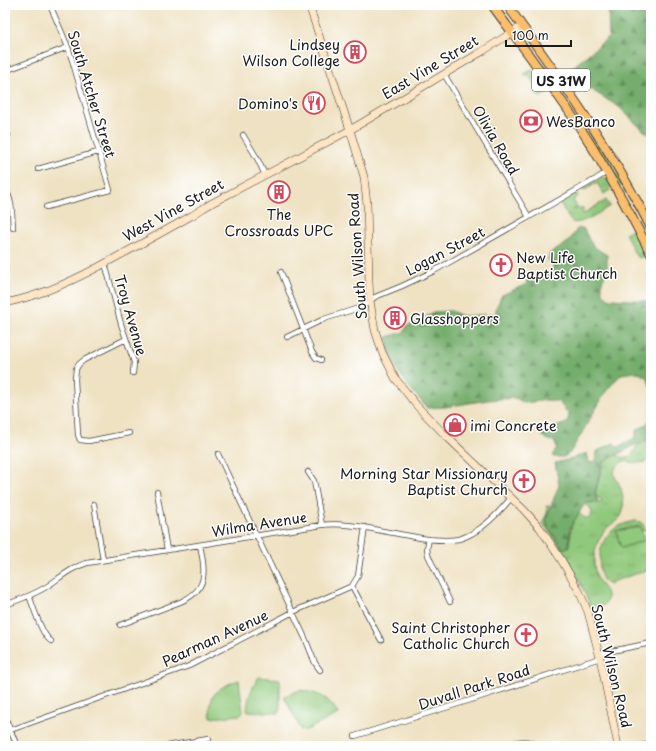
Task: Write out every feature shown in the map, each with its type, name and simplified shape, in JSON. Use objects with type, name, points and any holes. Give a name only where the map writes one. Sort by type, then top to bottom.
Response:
[{"type":"highway","name":"US 31W","points":[[492,5],[569,111],[618,190],[651,254]]},
{"type":"highway","name":"US 31W","points":[[507,5],[571,94],[601,139],[628,184],[651,228]]},
{"type":"main road","name":"South Wilson Road","points":[[309,5],[350,130],[365,186],[367,204],[368,282],[375,330],[382,352],[402,388],[417,406],[524,510],[540,528],[571,576],[588,612],[600,658],[618,746]]},
{"type":"main road","name":"East Vine Street","points":[[350,130],[483,51],[522,26]]},
{"type":"main road","name":"West Vine Street","points":[[5,303],[46,291],[76,278],[191,216],[212,203],[350,130]]},
{"type":"street","name":"South Atcher Street","points":[[46,207],[110,190],[68,47],[50,5]]},
{"type":"street","points":[[135,5],[144,5]]},
{"type":"street","points":[[5,71],[68,47]]},
{"type":"street","name":"Olivia Road","points":[[444,74],[529,217]]},
{"type":"street","points":[[243,135],[265,175]]},
{"type":"street","points":[[38,169],[98,152]]},
{"type":"street","name":"Logan Street","points":[[287,337],[329,317],[362,307],[375,297],[434,271],[607,172]]},
{"type":"street","points":[[5,189],[10,199],[13,228]]},
{"type":"street","name":"Troy Avenue","points":[[105,263],[126,339],[134,362],[133,373]]},
{"type":"street","points":[[281,272],[313,355],[321,360]]},
{"type":"street","points":[[126,339],[81,362],[76,369],[75,379],[78,435],[80,440],[89,441],[130,433]]},
{"type":"street","points":[[218,454],[293,612],[315,663],[320,670]]},
{"type":"street","points":[[308,472],[314,482],[322,525]]},
{"type":"street","points":[[157,492],[167,550]]},
{"type":"street","name":"Wilma Avenue","points":[[5,605],[29,596],[54,582],[74,567],[87,563],[322,525],[345,524],[413,537],[453,540],[465,537],[486,523],[511,498]]},
{"type":"street","points":[[94,504],[103,560]]},
{"type":"street","points":[[365,527],[358,576],[352,586],[381,640]]},
{"type":"street","points":[[428,538],[428,555],[450,602]]},
{"type":"street","points":[[120,625],[188,599],[194,594],[202,584],[204,575],[204,562],[200,545]]},
{"type":"street","name":"Pearman Avenue","points":[[8,731],[189,666],[293,612],[352,586]]},
{"type":"street","points":[[29,596],[43,633],[47,639],[51,641]]},
{"type":"street","name":"Duvall Park Road","points":[[355,736],[600,658],[602,653],[651,644]]},
{"type":"street","points":[[5,717],[8,731],[16,746]]},
{"type":"street","points":[[167,746],[208,739]]},
{"type":"street","points":[[500,746],[532,742],[536,746]]},
{"type":"street","points":[[640,746],[651,744]]},
{"type":"green space","points":[[604,5],[651,5],[651,135],[643,130],[619,107],[567,72],[609,37],[608,10]]},
{"type":"green space","points":[[520,33],[556,78],[562,88],[561,89],[558,89],[518,34]]},
{"type":"green space","points":[[531,70],[535,71],[546,86],[546,92],[544,95],[538,89],[543,96],[538,96],[536,94],[533,90],[535,87],[529,76],[525,76],[524,74],[526,72],[529,74],[527,72]]},
{"type":"green space","points":[[595,135],[623,184],[621,186],[590,137]]},
{"type":"green space","points":[[603,177],[606,178],[611,187],[610,190],[604,194],[597,183],[583,191],[583,189]]},
{"type":"green space","points":[[576,192],[578,196],[573,200],[577,207],[574,210],[581,207],[584,209],[581,210],[583,214],[606,200],[610,206],[585,220],[576,223],[572,222],[560,203],[561,200]]},
{"type":"green space","points":[[583,228],[594,246],[607,255],[607,272],[602,281],[602,293],[610,299],[650,301],[651,303],[651,389],[648,378],[637,372],[621,374],[607,390],[570,453],[564,457],[553,457],[553,454],[557,448],[554,441],[548,440],[541,435],[552,428],[567,423],[569,415],[559,402],[548,400],[524,403],[516,398],[427,408],[407,384],[395,366],[388,347],[387,337],[404,332],[407,326],[421,321],[433,312],[451,311],[463,316],[496,314],[496,308],[502,295],[527,284],[527,279],[545,275],[554,267],[548,259],[550,253],[566,244],[577,229]]},
{"type":"green space","points":[[631,230],[635,232],[646,255],[640,258],[636,256],[625,233]]},
{"type":"green space","points":[[651,419],[651,438],[602,463],[595,494],[598,502],[585,503],[570,528],[569,546],[564,549],[547,526],[546,519],[559,485],[555,463],[587,453],[589,463],[595,461],[597,451],[614,443],[618,447],[632,439],[636,436],[636,430],[644,426]]},
{"type":"green space","points":[[651,439],[651,460],[639,463],[624,461],[619,464],[614,471],[622,494],[623,510],[619,519],[604,531],[596,547],[594,556],[595,570],[598,579],[606,592],[607,598],[603,605],[597,608],[591,608],[570,563],[557,542],[542,523],[547,512],[546,506],[551,506],[546,519],[547,526],[564,549],[569,546],[572,522],[579,512],[583,517],[590,518],[592,512],[590,507],[585,505],[586,503],[601,503],[602,500],[595,494],[604,461],[616,454],[627,458],[633,453],[637,446]]},
{"type":"green space","points":[[634,521],[642,523],[646,530],[642,531],[640,526],[616,531],[621,548],[645,540],[651,559],[651,569],[611,582],[611,585],[606,583],[603,579],[600,566],[600,552],[604,541],[609,533],[616,528]]},
{"type":"green space","points":[[640,527],[645,540],[621,548],[616,531]]},
{"type":"green space","points":[[259,677],[280,679],[280,711],[278,713],[247,711],[250,693]]},
{"type":"green space","points":[[239,680],[243,712],[241,715],[211,718],[211,703],[216,693],[225,686]]},
{"type":"green space","points":[[300,690],[318,694],[323,697],[335,708],[338,714],[305,731],[301,730],[284,696]]},
{"type":"place","name":"Lindsey Wilson College","points":[[355,52]]},
{"type":"place","name":"Domino's","points":[[314,103]]},
{"type":"place","name":"WesBanco","points":[[531,121]]},
{"type":"place","name":"The Crossroads UPC","points":[[279,192]]},
{"type":"place","name":"New Life Baptist Church","points":[[501,265]]},
{"type":"place","name":"Glasshoppers","points":[[395,318]]},
{"type":"place","name":"imi Concrete","points":[[455,425]]},
{"type":"place","name":"Morning Star Missionary Baptist Church","points":[[524,481]]},
{"type":"place","name":"Saint Christopher Catholic Church","points":[[526,635]]}]
